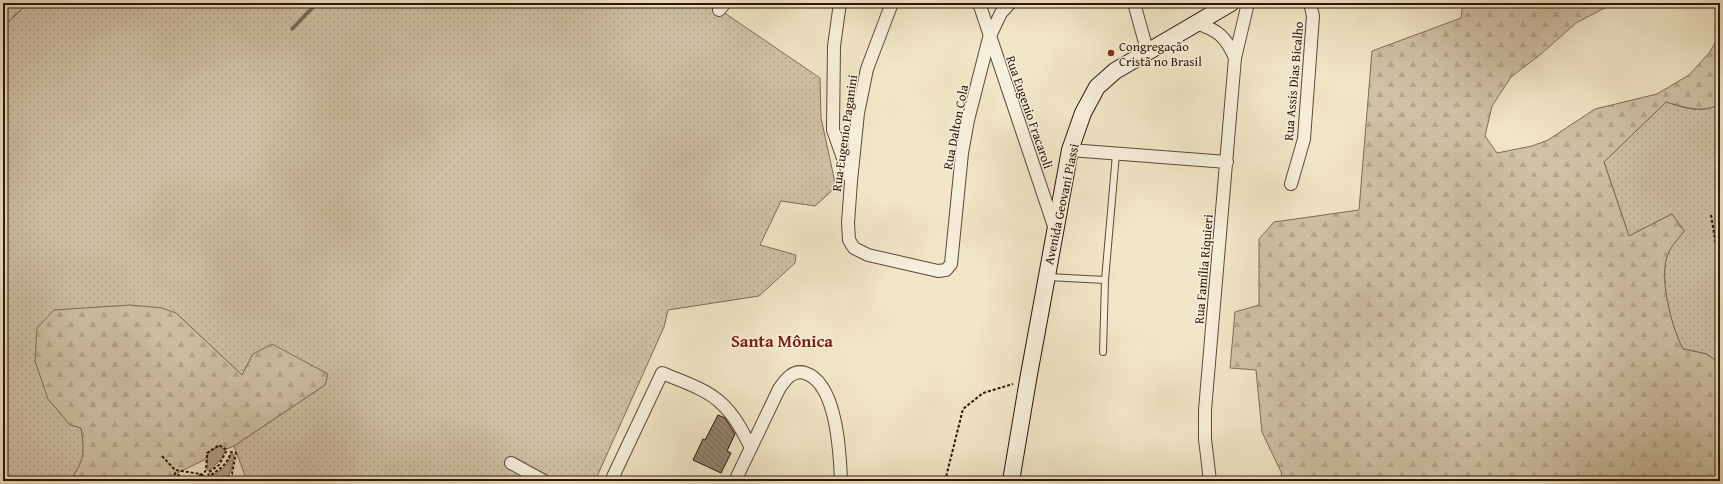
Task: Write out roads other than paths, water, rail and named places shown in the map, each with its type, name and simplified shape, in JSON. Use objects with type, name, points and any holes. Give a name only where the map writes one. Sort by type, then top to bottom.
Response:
[{"type":"main road","name":"Avenida Geovani Piassi","points":[[1011,481],[1046,277],[1070,150],[1083,113],[1097,87],[1115,71],[1148,50],[1231,3]]},
{"type":"street","points":[[840,3],[834,46],[833,130],[851,181]]},
{"type":"street","name":"Rua Eugenio Paganini","points":[[892,3],[867,69],[858,113],[848,223],[849,240],[854,248],[868,254],[938,271],[946,270],[951,264]]},
{"type":"street","name":"Rua Eugenio Fracaroli","points":[[979,3],[989,38],[1055,230]]},
{"type":"street","name":"Rua Dalton Cola","points":[[951,264],[962,153],[989,38],[1001,13],[1010,3]]},
{"type":"street","points":[[1134,3],[1148,50]]},
{"type":"street","name":"Rua Família Riquieri","points":[[1210,481],[1205,439],[1205,410],[1235,58],[1248,3]]},
{"type":"street","name":"Rua Assis Dias Bicalho","points":[[1291,184],[1304,139],[1313,16],[1310,3]]},
{"type":"street","points":[[1196,23],[1208,27],[1222,35],[1235,58]]},
{"type":"street","points":[[1070,150],[1227,162]]},
{"type":"street","points":[[735,481],[785,379],[794,373],[800,372],[817,380],[825,390],[831,403],[842,481]]},
{"type":"street","points":[[611,481],[662,373],[702,391],[722,403],[734,418],[751,448]]},
{"type":"street","points":[[511,463],[544,481]]},
{"type":"lane","points":[[1103,352],[1105,280],[1116,154]]},
{"type":"lane","points":[[1046,277],[1105,280]]},
{"type":"waterway","points":[[292,29],[317,3]]},
{"type":"place","name":"Congregação Cristã no Brasil","points":[[1111,53]]},
{"type":"district","name":"Santa Mônica","points":[[782,341]]}]
